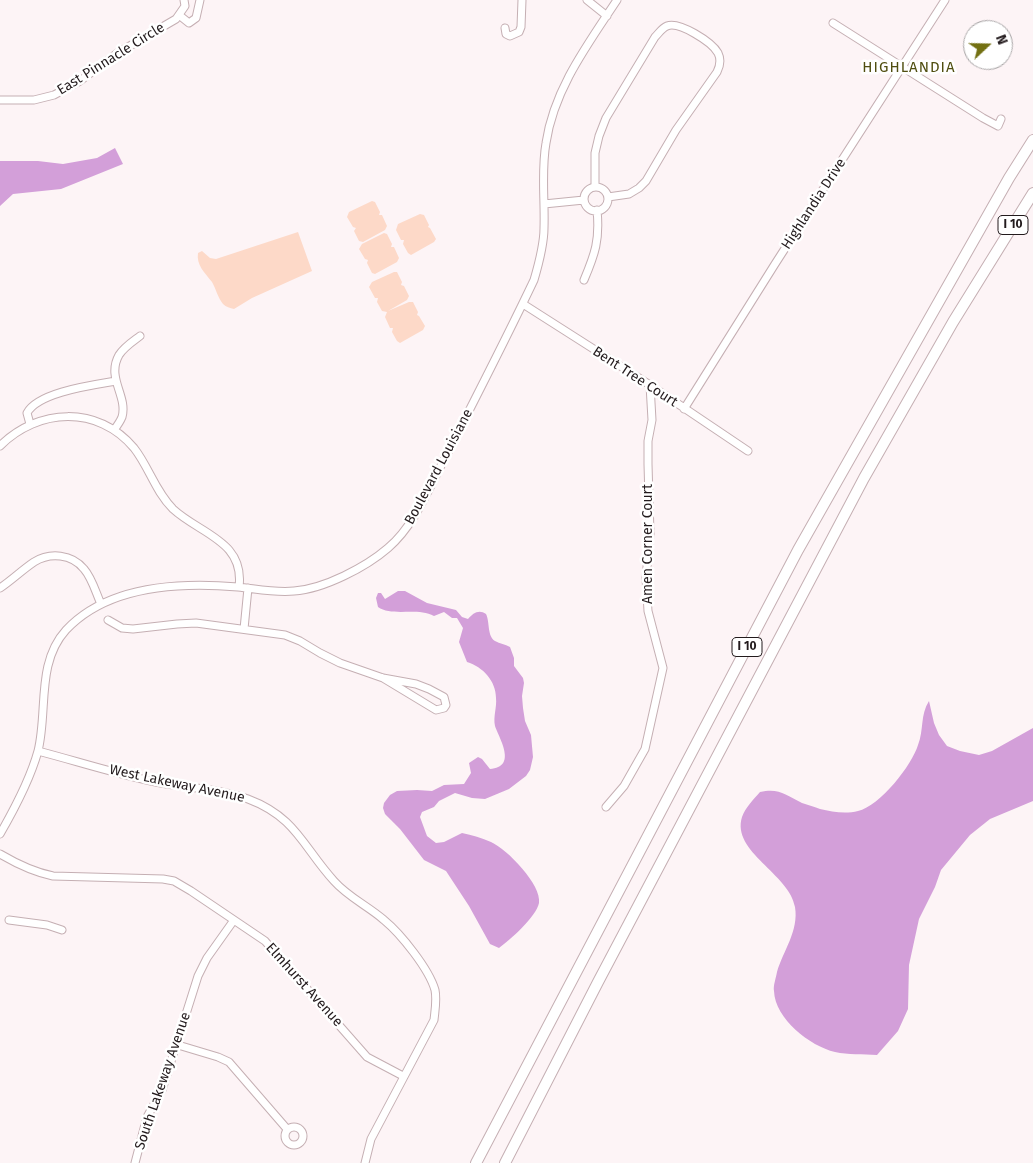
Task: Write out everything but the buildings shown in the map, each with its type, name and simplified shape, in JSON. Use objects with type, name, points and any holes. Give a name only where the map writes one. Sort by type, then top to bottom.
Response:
[{"type":"highway","name":"I 10","points":[[476,1163],[798,550],[1009,178],[1033,140]]},
{"type":"highway","name":"I 10","points":[[505,1163],[598,982],[864,478],[953,322],[1033,193]]},
{"type":"street","points":[[180,15],[189,23],[196,18],[200,0]]},
{"type":"street","points":[[504,28],[506,34],[510,36],[519,32],[521,27],[522,0]]},
{"type":"street","points":[[587,0],[607,16]]},
{"type":"street","name":"Boulevard Louisiane","points":[[0,834],[17,804],[38,751],[43,723],[43,692],[54,648],[64,632],[80,617],[101,604],[138,592],[197,584],[294,591],[314,588],[331,582],[389,548],[406,529],[419,507],[534,280],[541,256],[544,230],[544,160],[552,119],[562,90],[580,56],[617,0]]},
{"type":"street","name":"Highlandia Drive","points":[[684,409],[945,0]]},
{"type":"street","name":"East Pinnacle Circle","points":[[0,100],[34,100],[54,95],[80,81],[116,54],[176,19],[180,15],[184,3]]},
{"type":"street","points":[[833,23],[983,118],[998,126],[1001,119]]},
{"type":"street","points":[[595,186],[595,152],[598,136],[606,118],[662,29],[668,26],[682,26],[712,45],[719,57],[720,65],[717,72],[676,130],[646,181],[628,194],[608,198]]},
{"type":"street","points":[[595,186],[604,189],[608,198],[605,206],[597,210],[589,208],[584,200],[586,192],[595,186]]},
{"type":"street","points":[[544,204],[584,200]]},
{"type":"street","points":[[584,280],[596,251],[598,236],[597,210]]},
{"type":"street","name":"Bent Tree Court","points":[[523,304],[650,385],[748,451]]},
{"type":"street","points":[[114,430],[122,416],[123,408],[116,381],[116,364],[119,355],[126,346],[140,336]]},
{"type":"street","points":[[30,424],[27,412],[36,402],[68,390],[116,381]]},
{"type":"street","name":"Amen Corner Court","points":[[606,807],[624,786],[645,748],[663,668],[648,611],[646,578],[650,534],[648,441],[652,420],[650,385]]},
{"type":"street","points":[[0,446],[23,428],[39,420],[72,416],[100,423],[114,430],[134,448],[160,493],[173,509],[222,542],[232,554],[239,566],[241,575],[239,587]]},
{"type":"street","points":[[0,588],[35,562],[53,555],[63,556],[74,560],[84,569],[101,604]]},
{"type":"street","points":[[244,630],[248,588]]},
{"type":"street","points":[[108,620],[122,628],[132,629],[196,623],[285,635],[340,663],[383,678],[404,681],[429,688],[444,697],[446,705],[444,708],[436,710],[383,678]]},
{"type":"street","name":"West Lakeway Avenue","points":[[38,751],[152,781],[223,792],[248,799],[267,808],[284,820],[300,836],[334,881],[353,899],[383,919],[402,937],[427,973],[434,988],[436,998],[434,1020],[403,1076]]},
{"type":"street","name":"Elmhurst Avenue","points":[[0,854],[18,865],[52,876],[163,879],[174,881],[265,941],[367,1057],[403,1076]]},
{"type":"street","points":[[9,920],[47,925],[62,930]]},
{"type":"street","name":"South Lakeway Avenue","points":[[136,1163],[147,1117],[162,1090],[178,1045],[198,976],[207,958],[234,920]]},
{"type":"street","points":[[178,1045],[229,1062],[287,1129]]},
{"type":"street","points":[[365,1163],[371,1139],[403,1076]]},
{"type":"shaded area","points":[[115,148],[123,164],[61,189],[13,194],[0,206],[0,161],[38,161],[63,164],[97,158]]},
{"type":"shaded area","points":[[372,201],[375,202],[380,212],[379,215],[382,215],[387,226],[385,230],[363,242],[359,241],[354,231],[356,228],[353,227],[347,217],[349,212]]},
{"type":"shaded area","points":[[420,214],[424,215],[429,225],[428,227],[436,239],[411,255],[403,244],[404,240],[401,240],[396,230],[398,224]]},
{"type":"shaded area","points":[[298,232],[312,271],[252,298],[234,309],[223,304],[212,282],[198,261],[198,253],[202,251],[210,258],[216,259]]},
{"type":"shaded area","points":[[384,233],[387,234],[392,244],[391,247],[394,247],[399,258],[397,262],[375,274],[372,273],[367,263],[368,260],[365,259],[359,249],[362,244]]},
{"type":"shaded area","points":[[397,272],[402,282],[401,285],[404,286],[409,296],[407,300],[388,311],[413,302],[418,312],[417,315],[425,326],[423,330],[400,343],[397,341],[392,332],[393,328],[390,328],[385,317],[387,312],[382,311],[377,302],[378,298],[375,298],[369,287],[372,282]]},
{"type":"shaded area","points":[[398,591],[405,591],[427,603],[456,610],[462,617],[468,619],[476,612],[486,614],[492,639],[510,647],[514,658],[514,666],[523,678],[523,708],[525,721],[531,735],[533,757],[530,770],[526,776],[509,789],[485,799],[472,798],[455,793],[439,801],[434,807],[422,812],[420,817],[427,836],[436,843],[444,842],[462,833],[484,839],[498,846],[522,868],[535,887],[539,903],[537,909],[522,928],[499,948],[490,944],[469,906],[446,871],[424,860],[400,829],[385,814],[383,808],[390,795],[397,791],[432,791],[444,785],[464,784],[471,773],[469,763],[478,757],[490,769],[498,767],[505,758],[503,744],[495,726],[496,701],[494,686],[483,671],[467,662],[459,642],[463,628],[457,618],[452,618],[444,612],[434,616],[420,612],[390,611],[378,607],[376,598],[378,593],[381,593],[385,599]]},
{"type":"shaded area","points":[[929,701],[939,735],[947,746],[960,751],[979,755],[992,751],[1033,728],[1033,801],[990,819],[970,835],[941,870],[919,919],[909,965],[908,1009],[898,1031],[877,1055],[835,1052],[815,1044],[805,1037],[780,1012],[774,989],[775,982],[777,972],[793,933],[796,916],[795,907],[791,895],[783,884],[745,841],[741,830],[742,817],[747,807],[760,792],[767,791],[782,793],[802,803],[829,811],[849,812],[867,808],[894,784],[915,753],[920,739],[924,712]]},
{"type":"district","name":"HIGHLANDIA","points":[[909,68]]}]
